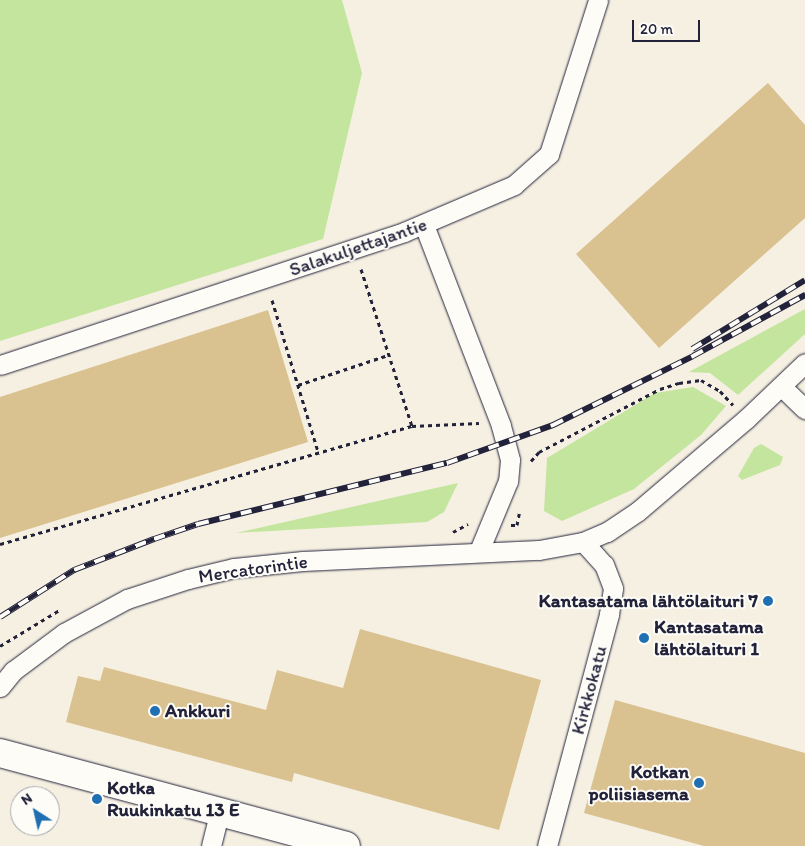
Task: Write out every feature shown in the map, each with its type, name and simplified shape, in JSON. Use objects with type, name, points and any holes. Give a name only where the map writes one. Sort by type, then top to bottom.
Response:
[{"type":"street","name":"Salakuljettajantie","points":[[0,365],[424,225],[514,185],[549,154],[598,0]]},
{"type":"street","points":[[424,225],[507,442],[510,460],[508,481],[479,551]]},
{"type":"street","points":[[805,363],[782,387],[805,409]]},
{"type":"street","name":"Mercatorintie","points":[[0,687],[13,671],[64,633],[128,599],[188,579],[234,568],[303,561],[479,551],[539,550],[583,542],[607,532],[638,511],[782,387]]},
{"type":"street","name":"Kirkkokatu","points":[[547,846],[609,614],[613,588],[604,565],[583,542]]},
{"type":"street","points":[[0,753],[220,810],[346,846]]},
{"type":"street","points":[[211,846],[220,810]]},
{"type":"path","points":[[360,269],[412,426]]},
{"type":"path","points":[[272,300],[318,451]]},
{"type":"path","points":[[298,385],[388,355]]},
{"type":"path","points":[[528,463],[539,452],[660,389],[679,383],[701,380],[720,391],[746,419]]},
{"type":"path","points":[[0,544],[318,451],[412,426],[482,422]]},
{"type":"path","points":[[445,535],[468,524],[490,527],[517,525],[520,507]]},
{"type":"path","points":[[0,646],[69,605]]},
{"type":"green space","points":[[0,0],[342,0],[362,73],[323,239],[0,341]]},
{"type":"green space","points":[[805,309],[805,334],[738,395],[710,373],[689,372]]},
{"type":"green space","points":[[693,387],[726,406],[701,435],[634,489],[562,521],[544,511],[547,458],[655,393]]},
{"type":"green space","points":[[761,444],[783,457],[780,465],[742,480],[738,476],[754,448]]},
{"type":"green space","points":[[458,483],[444,512],[427,522],[236,533]]},
{"type":"building","points":[[768,83],[805,125],[805,218],[659,348],[576,254]]},
{"type":"building","points":[[268,310],[308,442],[0,538],[0,397]]},
{"type":"building","points":[[360,629],[541,680],[499,830],[294,773],[292,782],[66,722],[78,676],[100,681],[104,667],[266,710],[277,670],[343,688]]},
{"type":"building","name":"Kotkan poliisiasema","points":[[615,700],[805,753],[805,846],[704,846],[584,813]]},
{"type":"railway","points":[[692,349],[805,280]]},
{"type":"railway","points":[[0,617],[74,570],[154,539],[198,524],[447,463],[553,425],[693,356],[805,295]]},
{"type":"place","name":"Kantasatama lähtölaituri 7","points":[[768,601]]},
{"type":"place","name":"Kantasatama lähtölaituri 1","points":[[644,638]]},
{"type":"place","name":"Ankkuri","points":[[155,711]]},
{"type":"place","name":"Kotkan poliisiasema","points":[[699,783]]},
{"type":"place","name":"Kotka Ruukinkatu 13 E","points":[[97,799]]}]
